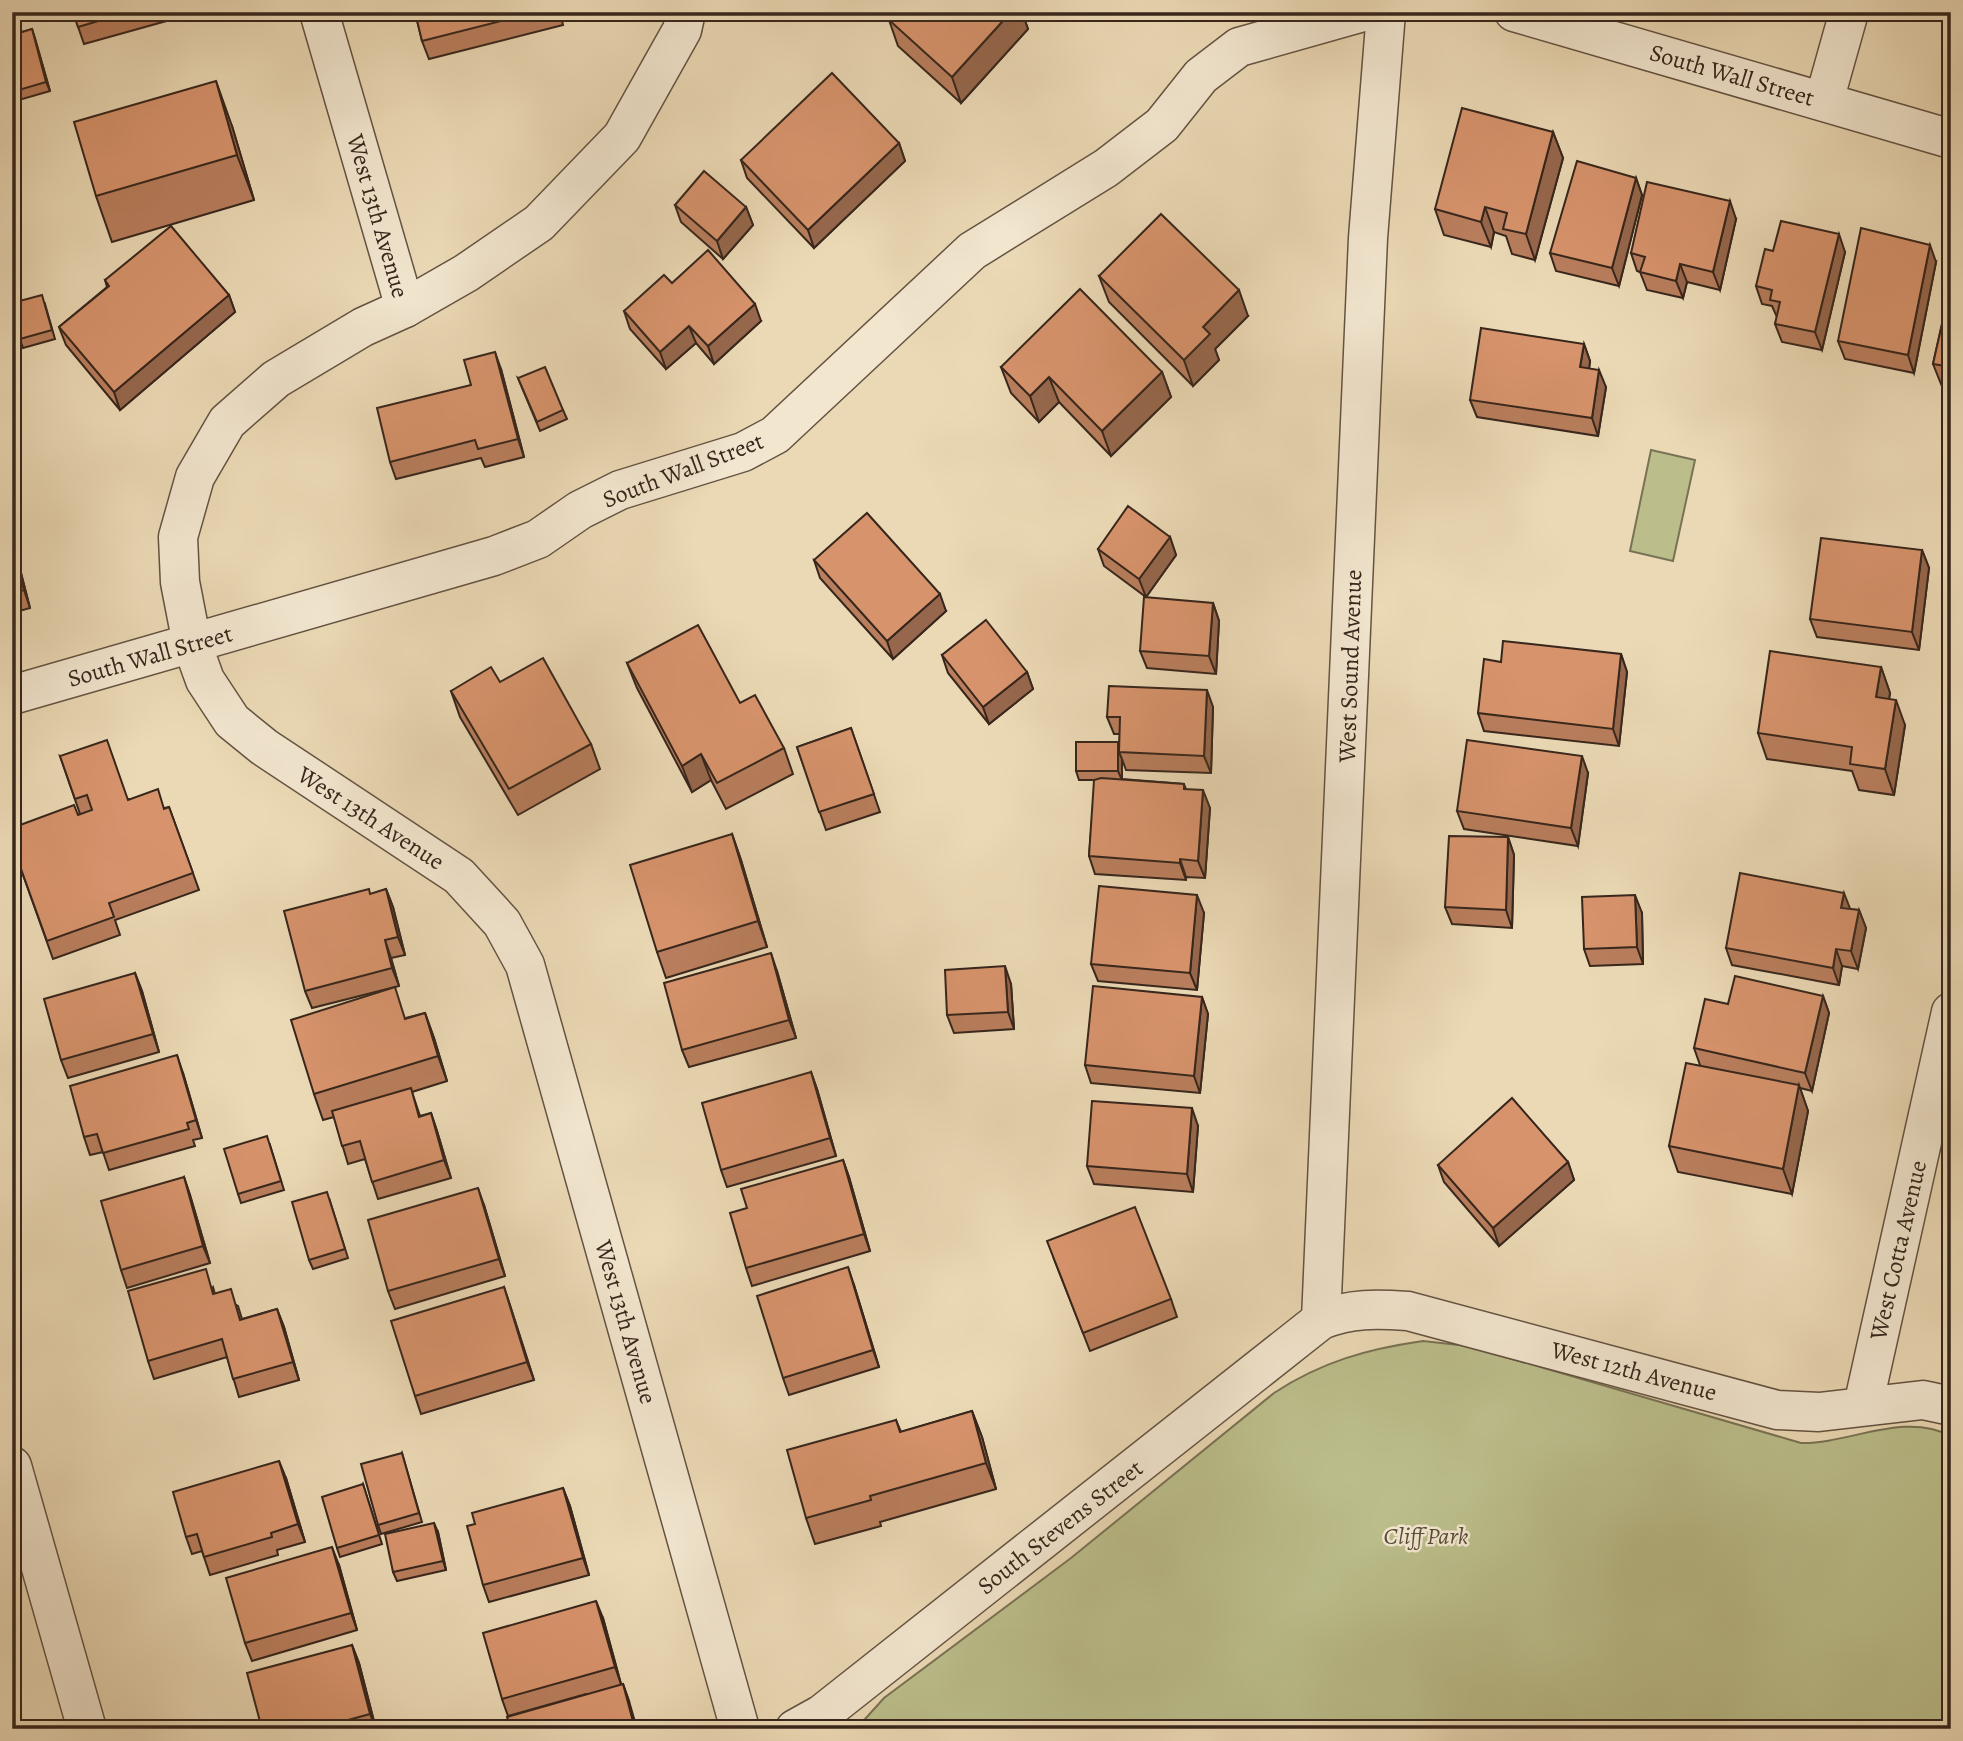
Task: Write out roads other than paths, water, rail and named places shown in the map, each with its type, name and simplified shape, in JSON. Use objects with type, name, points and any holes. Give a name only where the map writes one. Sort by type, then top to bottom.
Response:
[{"type":"street","name":"West 13th Avenue","points":[[319,12],[405,308],[363,327],[276,379],[228,422],[195,477],[178,537],[180,582],[192,643],[205,680],[232,721],[264,747],[459,876],[502,923],[526,965],[740,1729]]},
{"type":"street","points":[[405,308],[466,273],[539,223],[622,137],[682,30],[686,12]]},
{"type":"street","name":"South Wall Street","points":[[12,695],[494,556],[537,539],[580,510],[620,490],[743,452],[775,435],[972,251],[1125,154],[1162,125],[1201,76],[1239,47],[1363,12]]},
{"type":"street","name":"West Sound Avenue","points":[[1321,1320],[1368,239],[1386,12]]},
{"type":"street","name":"South Wall Street","points":[[1514,12],[1951,139]]},
{"type":"street","points":[[1824,101],[1849,12]]},
{"type":"street","name":"West Cotta Avenue","points":[[1863,1406],[1951,1012]]},
{"type":"street","name":"West 12th Avenue","points":[[1321,1320],[1364,1308],[1408,1311],[1777,1410],[1819,1412],[1923,1400],[1951,1406]]},
{"type":"street","name":"South Stevens Street","points":[[795,1729],[822,1714],[1321,1320]]},
{"type":"street","points":[[12,1466],[87,1729]]},
{"type":"park label","name":"Cliff Park","points":[[1426,1536]]}]
